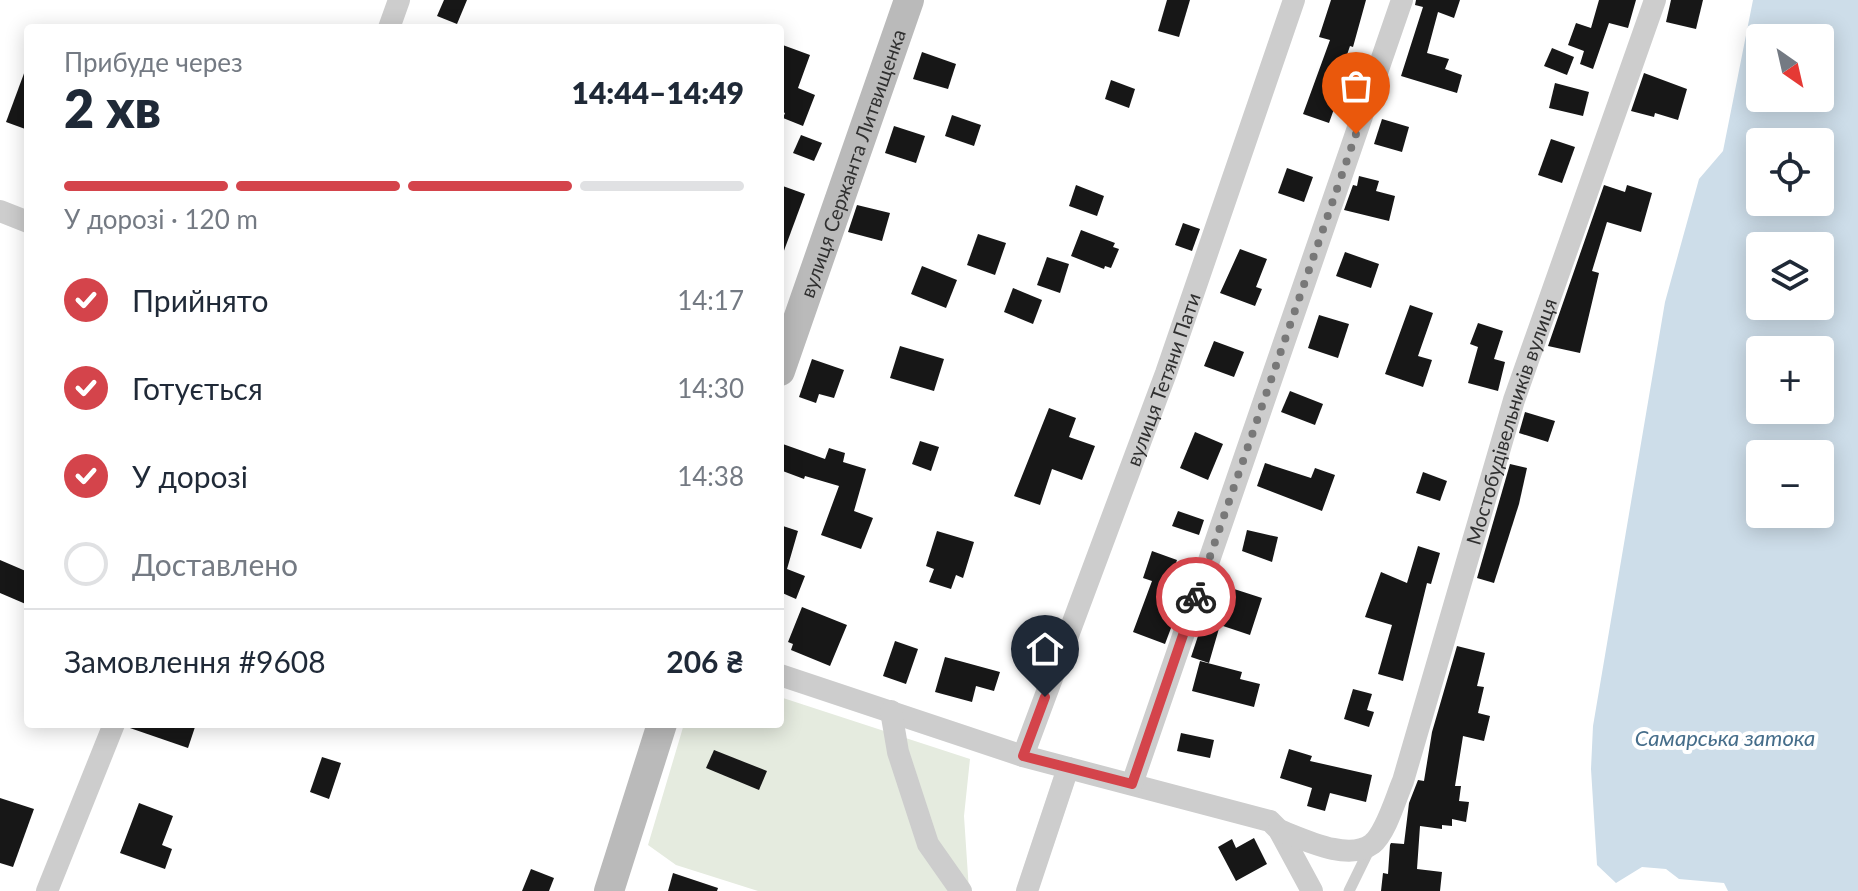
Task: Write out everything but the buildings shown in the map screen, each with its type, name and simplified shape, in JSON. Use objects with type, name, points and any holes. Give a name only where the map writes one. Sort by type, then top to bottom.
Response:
[{"type":"main road","name":"вулиця Сержанта Литвищенка","points":[[784,359],[909,0]]},
{"type":"main road","points":[[609,891],[661,728]]},
{"type":"street","points":[[390,24],[399,0]]},
{"type":"street","name":"вулиця Тетяни Пати","points":[[1023,756],[1166,373],[1294,0]]},
{"type":"street","points":[[1132,784],[1402,0]]},
{"type":"street","name":"Мостобудівельників вулиця","points":[[1372,844],[1385,825],[1403,781],[1514,400],[1655,0]]},
{"type":"street","points":[[0,211],[24,220]]},
{"type":"street","points":[[784,676],[1023,756],[1270,821],[1279,830],[1312,891]]},
{"type":"street","points":[[891,711],[898,752],[928,844],[961,891]]},
{"type":"street","points":[[47,891],[112,728]]},
{"type":"street","points":[[1027,891],[1068,768]]},
{"type":"street","points":[[1279,830],[1326,848],[1353,851],[1372,844]]},
{"type":"lane","points":[[1349,891],[1372,844]]},
{"type":"shaded area","points":[[784,698],[970,759],[964,816],[969,891],[758,891],[676,865],[648,845],[683,728],[784,728]]},
{"type":"water","name":"Самарська затока","points":[[1753,0],[1858,0],[1858,891],[1728,891],[1724,883],[1679,879],[1666,869],[1642,867],[1616,883],[1597,865],[1591,769],[1593,726],[1665,302],[1699,179],[1723,151],[1746,35],[1746,112],[1834,112],[1834,24],[1748,24]]},
{"type":"way so far","points":[[1196,597],[1356,134]]},
{"type":"route","points":[[1045,697],[1023,756],[1132,784],[1196,597]]}]
